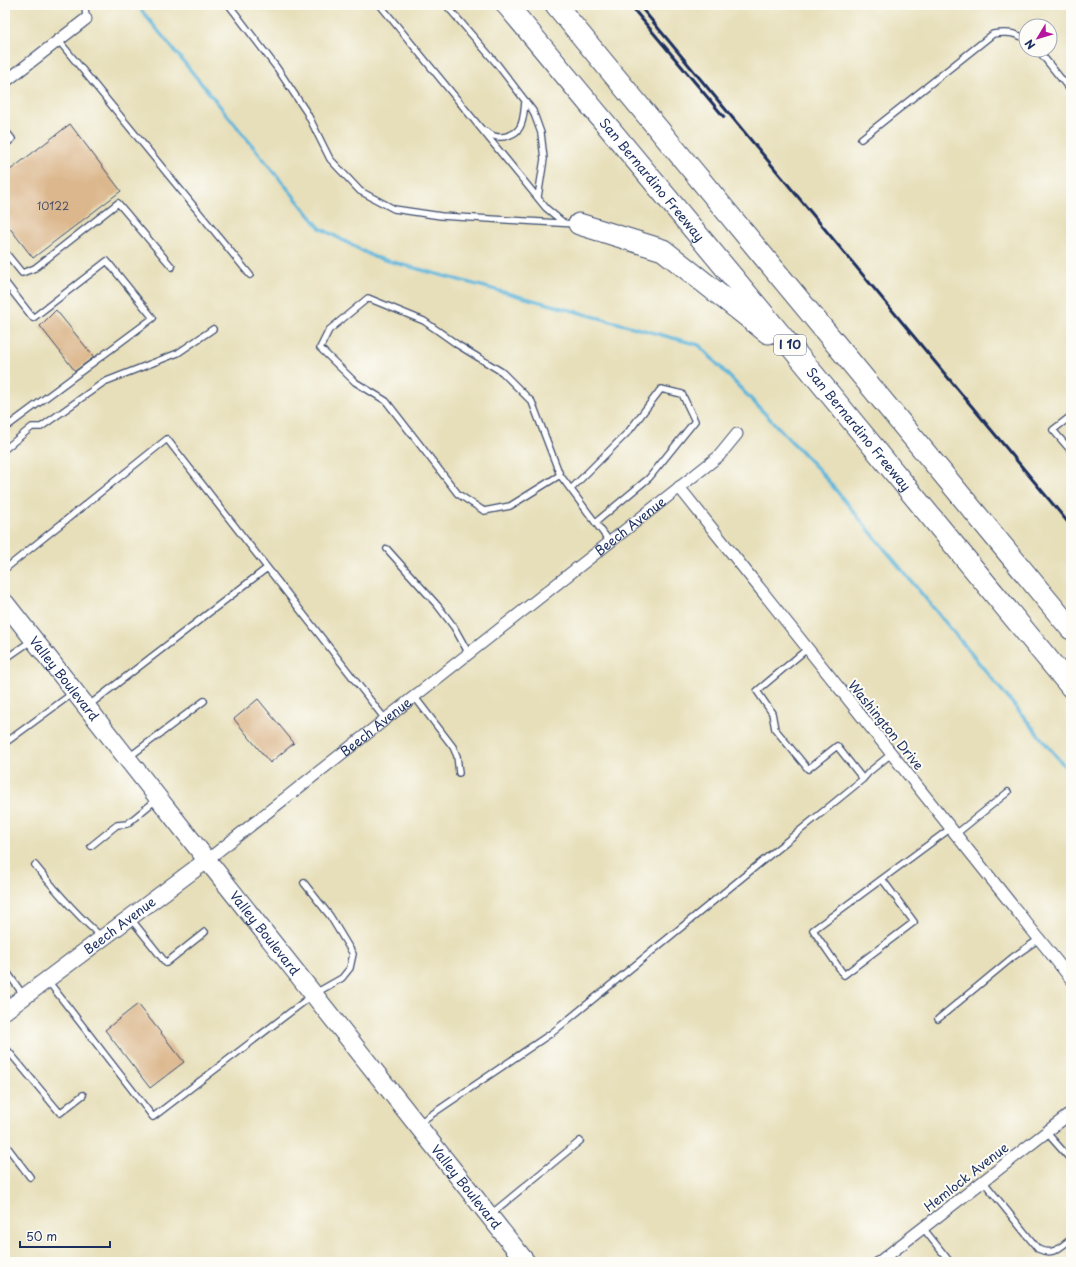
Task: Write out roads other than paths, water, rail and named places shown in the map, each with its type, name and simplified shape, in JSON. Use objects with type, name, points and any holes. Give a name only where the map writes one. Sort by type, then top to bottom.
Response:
[{"type":"highway","name":"San Bernardino Freeway","points":[[507,5],[1071,687]]},
{"type":"highway","name":"I 10","points":[[556,5],[1071,629]]},
{"type":"highway","points":[[572,224],[663,250],[801,359]]},
{"type":"main road","name":"Valley Boulevard","points":[[5,603],[526,1262]]},
{"type":"main road","name":"Beech Avenue","points":[[5,1011],[207,860]]},
{"type":"street","points":[[5,82],[86,19]]},
{"type":"street","name":"Beech Avenue","points":[[207,860],[719,456],[737,434]]},
{"type":"street","name":"Washington Drive","points":[[679,487],[1071,979]]},
{"type":"street","name":"Hemlock Avenue","points":[[878,1262],[1071,1113]]},
{"type":"lane","points":[[85,5],[86,19]]},
{"type":"lane","points":[[229,5],[277,68],[307,112],[330,160],[360,191],[394,209],[441,216],[572,224]]},
{"type":"lane","points":[[380,5],[546,208],[572,224]]},
{"type":"lane","points":[[446,5],[497,64],[533,111],[541,133],[544,159],[538,197]]},
{"type":"lane","points":[[861,140],[993,34],[1004,32],[1018,35]]},
{"type":"lane","points":[[59,41],[250,275]]},
{"type":"lane","points":[[1044,58],[1071,91]]},
{"type":"lane","points":[[482,129],[495,136],[513,134],[520,128],[526,102]]},
{"type":"lane","points":[[5,130],[12,139],[5,145]]},
{"type":"lane","points":[[5,252],[22,274],[35,268],[118,203],[172,267]]},
{"type":"lane","points":[[5,282],[33,318],[108,261],[153,318],[5,428]]},
{"type":"lane","points":[[560,475],[510,506],[484,510],[458,494],[386,401],[355,382],[320,348],[329,330],[368,298],[424,321],[458,345],[502,372],[532,402],[560,475],[610,542]]},
{"type":"lane","points":[[5,449],[32,427],[41,427],[104,382],[178,353],[213,329]]},
{"type":"lane","points":[[571,489],[629,431],[661,388],[682,394],[695,421],[649,478],[596,522]]},
{"type":"lane","points":[[1071,416],[1053,430],[1071,451]]},
{"type":"lane","points":[[5,569],[167,439],[385,720]]},
{"type":"lane","points":[[387,549],[438,606],[454,627],[468,654]]},
{"type":"lane","points":[[86,707],[267,568]]},
{"type":"lane","points":[[5,659],[33,639]]},
{"type":"lane","points":[[807,649],[757,691],[772,713],[775,729],[808,769],[837,746],[863,779]]},
{"type":"lane","points":[[5,743],[74,692]]},
{"type":"lane","points":[[414,696],[453,747],[457,756],[459,772]]},
{"type":"lane","points":[[127,758],[204,702]]},
{"type":"lane","points":[[417,1125],[553,1032],[863,779],[869,772],[891,754]]},
{"type":"lane","points":[[882,879],[914,922],[844,975],[813,930],[882,879],[954,831],[1008,792]]},
{"type":"lane","points":[[91,846],[117,825],[127,824],[158,798]]},
{"type":"lane","points":[[35,866],[52,887],[88,925],[103,938]]},
{"type":"lane","points":[[46,980],[153,1117],[314,994],[342,978],[350,968],[353,954],[330,916],[304,883]]},
{"type":"lane","points":[[130,918],[166,963],[205,932]]},
{"type":"lane","points":[[938,1019],[1013,957],[1039,939]]},
{"type":"lane","points":[[5,969],[24,996]]},
{"type":"lane","points":[[5,1047],[60,1113],[83,1095]]},
{"type":"lane","points":[[1047,1133],[1071,1160]]},
{"type":"lane","points":[[489,1216],[580,1141]]},
{"type":"lane","points":[[5,1144],[30,1177]]},
{"type":"lane","points":[[983,1180],[1038,1249],[1046,1253],[1057,1251],[1071,1239]]},
{"type":"lane","points":[[923,1228],[950,1262]]},
{"type":"waterway","points":[[137,5],[320,228],[374,257],[699,345],[820,471],[1071,774]]},
{"type":"railway","points":[[630,5],[724,117]]},
{"type":"railway","points":[[639,5],[1071,526]]}]
